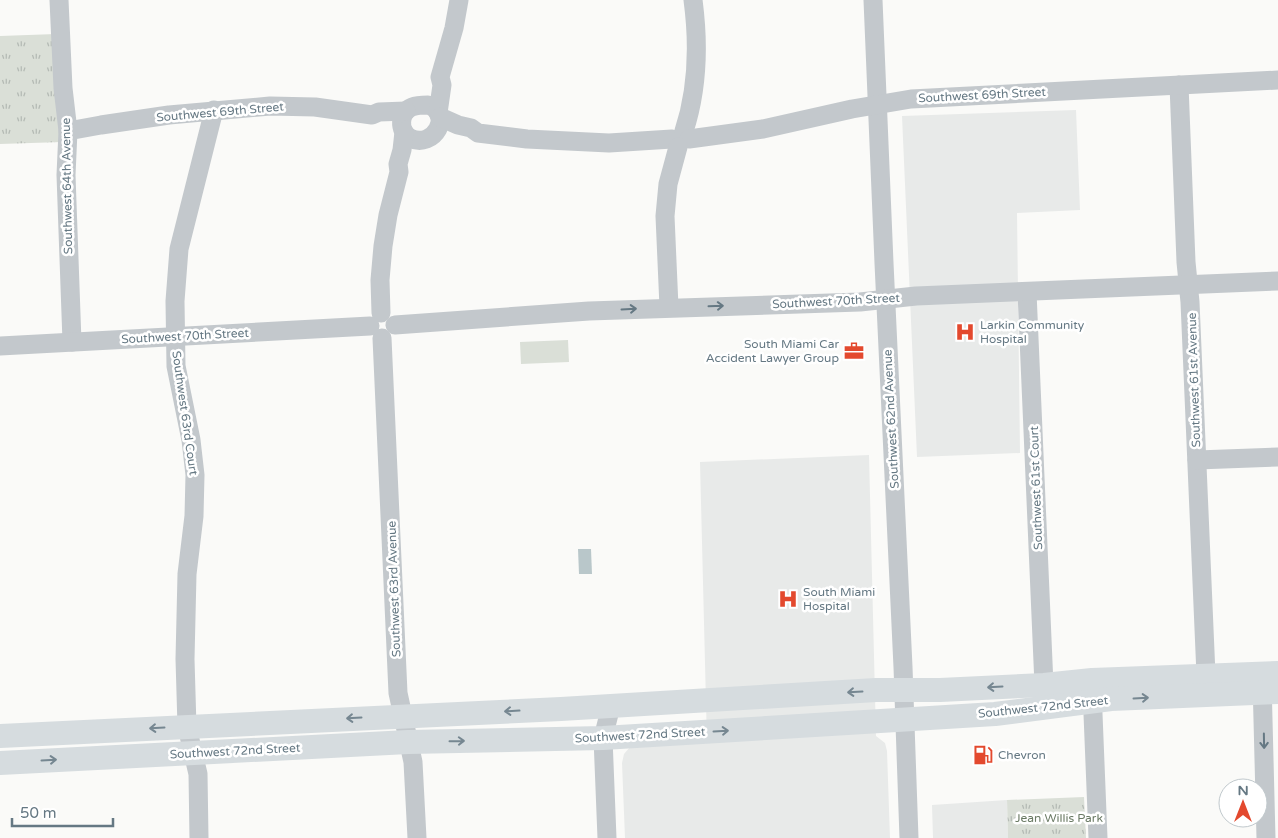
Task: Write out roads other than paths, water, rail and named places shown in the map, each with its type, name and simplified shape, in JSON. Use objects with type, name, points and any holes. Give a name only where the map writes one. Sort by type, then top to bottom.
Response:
[{"type":"main road","name":"Southwest 72nd Street","points":[[0,763],[408,742],[603,738],[861,723],[995,714],[1092,691],[1206,675],[1270,683]]},
{"type":"main road","name":"Southwest 72nd Street","points":[[0,736],[904,690],[1044,685],[1092,691],[1111,699],[1270,683]]},
{"type":"street","name":"Southwest 64th Avenue","points":[[59,0],[63,88],[68,131],[66,175],[72,342]]},
{"type":"street","name":"Southwest 63rd Avenue","points":[[417,838],[413,762],[398,693],[377,326],[380,280],[388,215],[400,172],[428,137],[440,126],[439,115],[442,85],[440,76],[454,28],[459,0]]},
{"type":"street","points":[[669,307],[664,216],[668,184],[696,78],[697,34],[694,0]]},
{"type":"street","name":"Southwest 62nd Avenue","points":[[873,0],[909,838]]},
{"type":"street","name":"Southwest 63rd Avenue","points":[[400,172],[398,164],[407,119],[429,91],[433,82],[440,76]]},
{"type":"street","name":"Southwest 69th Street","points":[[428,137],[455,134],[470,136],[478,133],[564,142],[624,142],[681,139],[776,127],[878,104],[921,98],[1278,80]]},
{"type":"street","name":"Southwest 61st Avenue","points":[[1179,85],[1206,675]]},
{"type":"street","name":"Southwest 69th Street","points":[[68,131],[214,110],[288,106],[372,115],[377,120],[407,119],[432,106],[439,115],[458,125],[471,128],[478,133]]},
{"type":"street","name":"Southwest 63rd Court","points":[[199,838],[198,774],[187,727],[184,634],[187,574],[195,504],[195,475],[190,432],[176,366],[175,284],[179,249],[214,110]]},
{"type":"street","points":[[407,119],[414,139],[428,137]]},
{"type":"street","name":"Southwest 70th Street","points":[[0,346],[377,326],[390,336],[395,325],[589,311],[860,302],[916,296],[1278,281]]},
{"type":"street","name":"Southwest 61st Court","points":[[1027,292],[1044,685]]},
{"type":"street","points":[[1197,460],[1278,457]]},
{"type":"street","points":[[1266,838],[1270,683]]},
{"type":"street","points":[[1092,691],[1098,838]]},
{"type":"street","points":[[607,838],[603,738],[611,706]]},
{"type":"place","name":"Larkin Community Hospital","points":[[965,332]]},
{"type":"place","name":"South Miami Car Accident Lawyer Group","points":[[854,351]]},
{"type":"place","name":"South Miami Hospital","points":[[788,599]]},
{"type":"place","name":"Chevron","points":[[983,755]]},
{"type":"park label","name":"Jean Willis Park","points":[[1059,818]]}]
